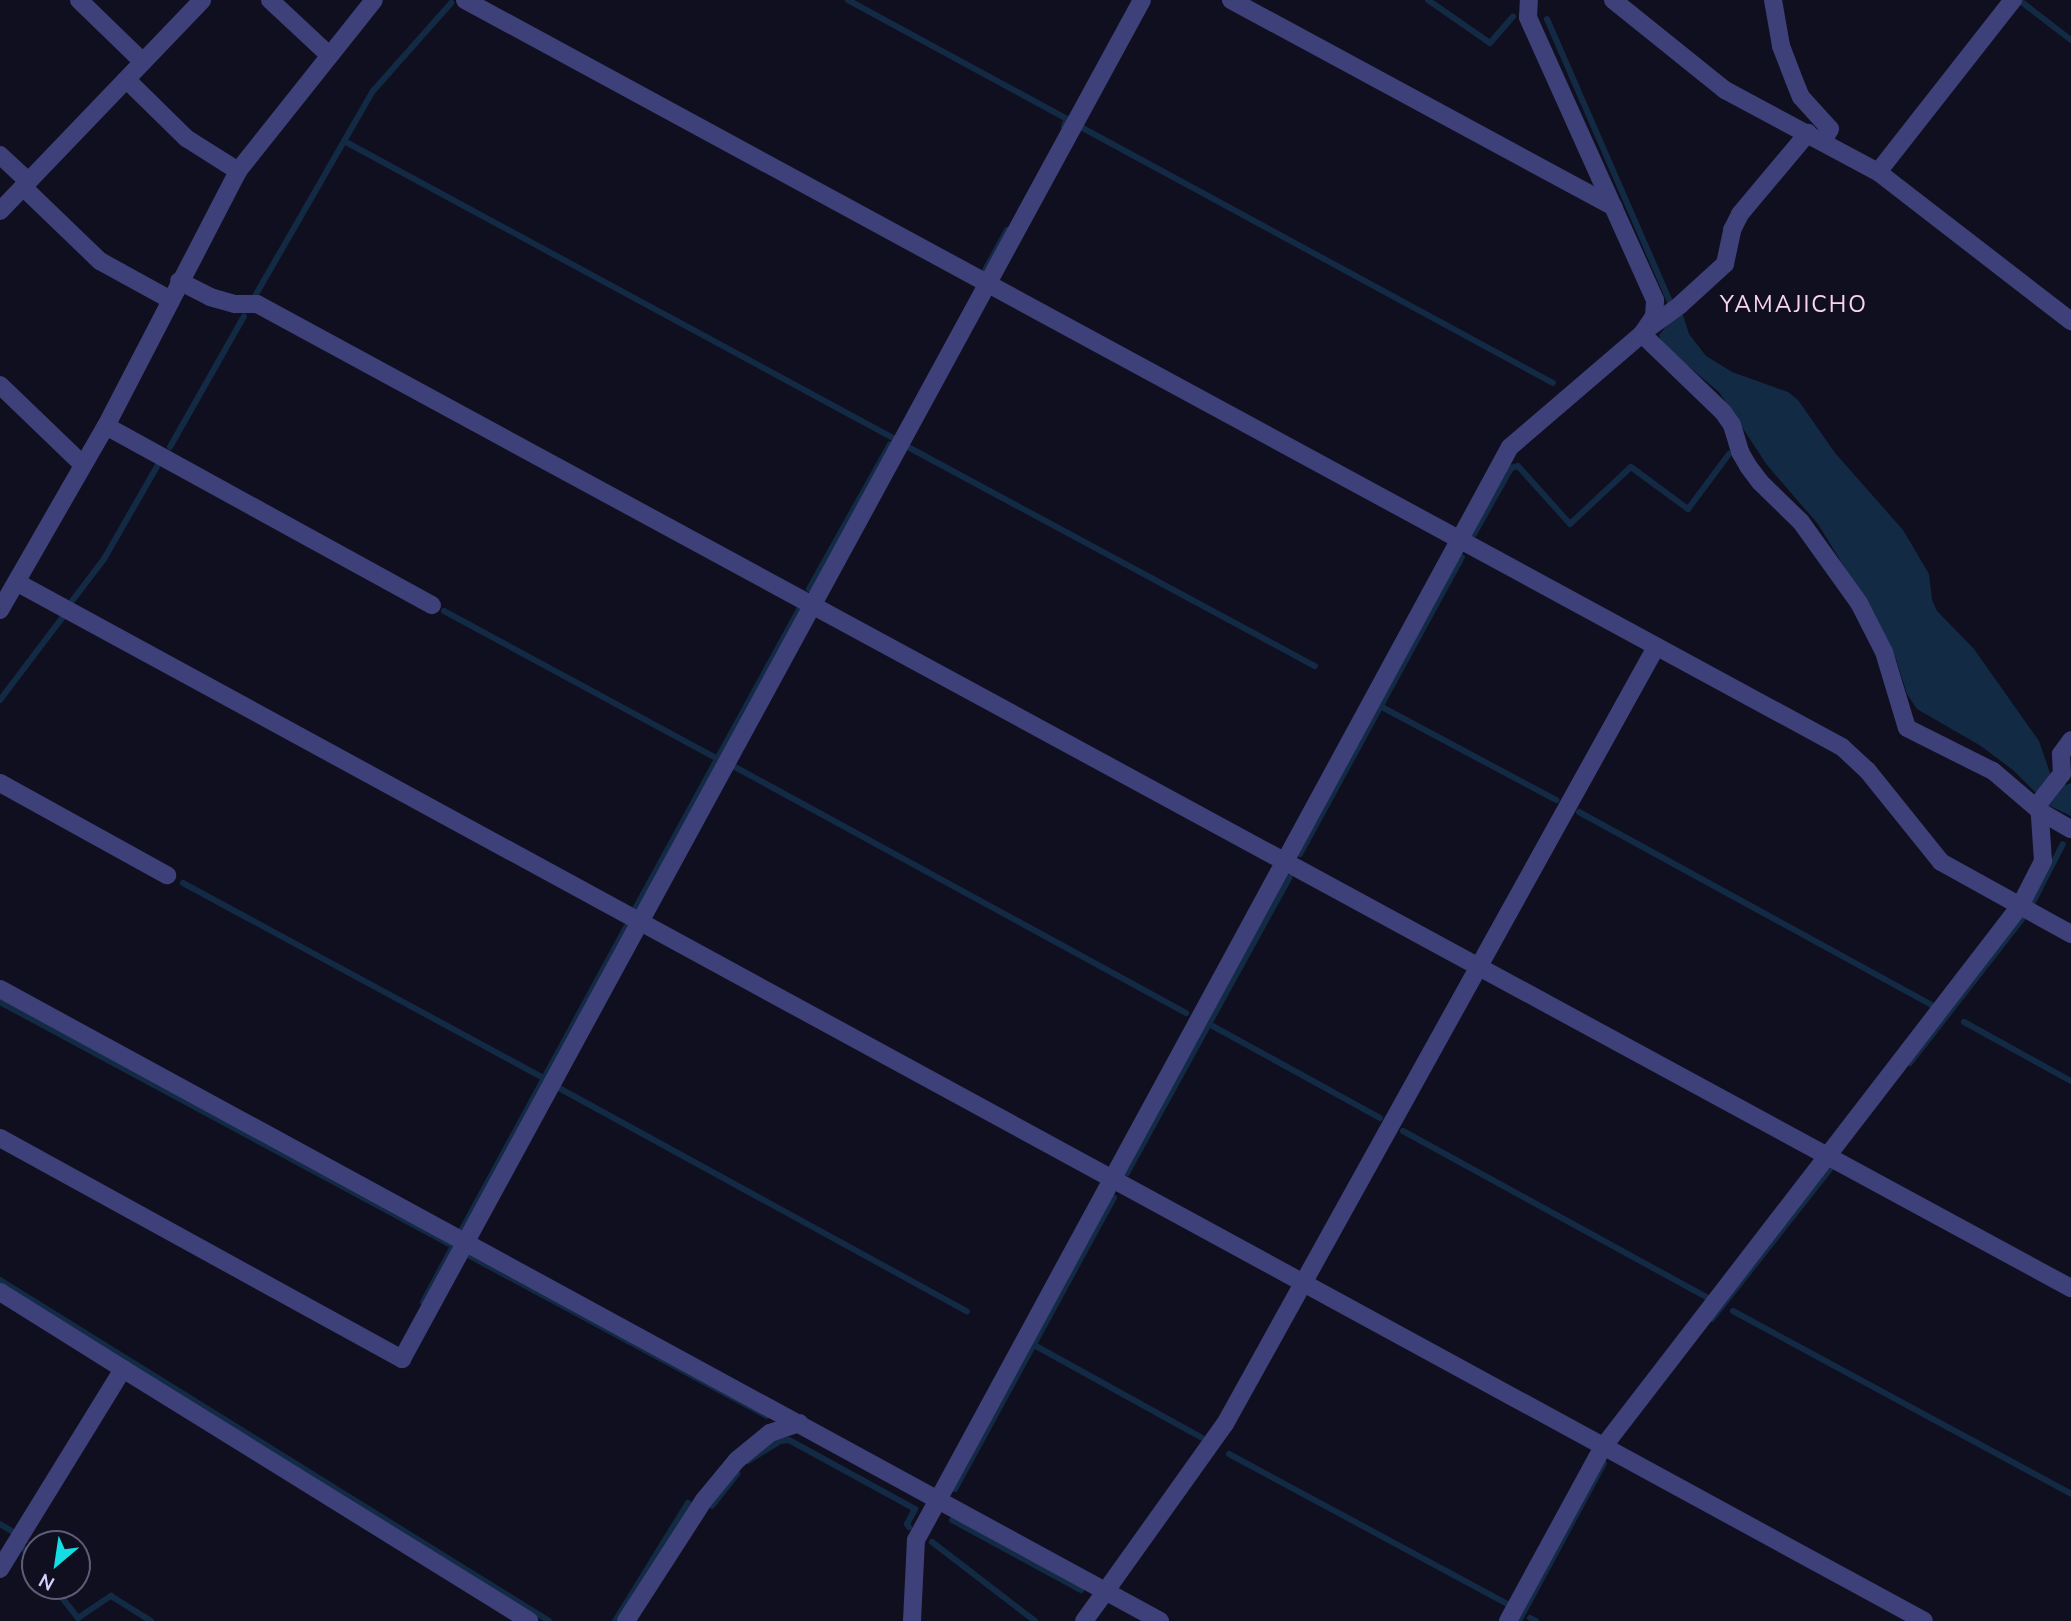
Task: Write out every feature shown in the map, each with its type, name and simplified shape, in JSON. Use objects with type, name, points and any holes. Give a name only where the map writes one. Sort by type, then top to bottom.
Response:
[{"type":"street","points":[[79,0],[143,62]]},
{"type":"street","points":[[0,211],[202,0]]},
{"type":"street","points":[[270,0],[329,55]]},
{"type":"street","points":[[0,610],[18,583],[106,426],[169,299],[238,171],[374,0]]},
{"type":"street","points":[[465,0],[1854,755],[1941,862],[2071,934]]},
{"type":"street","points":[[0,1138],[402,1359],[1142,0]]},
{"type":"street","points":[[1231,0],[1614,207]]},
{"type":"street","points":[[1530,0],[1528,17],[1655,300],[1646,330]]},
{"type":"street","points":[[1613,0],[1725,90],[1878,172],[2071,320]]},
{"type":"street","points":[[912,1621],[916,1540],[1510,447],[1725,264],[1732,230],[1740,214],[1815,137],[1829,129],[1801,97],[1781,46],[1773,0]]},
{"type":"street","points":[[1878,172],[2013,0]]},
{"type":"street","points":[[127,79],[186,138],[238,171]]},
{"type":"street","points":[[0,155],[100,261],[169,299]]},
{"type":"street","points":[[179,281],[210,297],[235,304],[257,303],[2071,1288]]},
{"type":"street","points":[[1646,330],[1723,412],[1732,425],[1740,452],[1748,466],[1760,482],[1801,522],[1859,603],[1884,652],[1907,728],[1993,771],[2071,829]]},
{"type":"street","points":[[0,385],[83,465]]},
{"type":"street","points":[[106,426],[432,605]]},
{"type":"street","points":[[18,583],[1924,1621]]},
{"type":"street","points":[[1084,1621],[1225,1424],[1656,647]]},
{"type":"street","points":[[1508,1621],[1603,1447],[2020,906],[2043,861],[2040,807],[2062,774],[2061,754],[2071,740]]},
{"type":"street","points":[[0,783],[167,875]]},
{"type":"street","points":[[0,989],[939,1498],[1160,1621]]},
{"type":"street","points":[[0,1292],[529,1621]]},
{"type":"street","points":[[0,1569],[123,1369]]},
{"type":"street","points":[[626,1621],[704,1500],[737,1460],[770,1433],[799,1423]]},
{"type":"water","points":[[1681,309],[1689,334],[1706,356],[1732,372],[1788,392],[1798,400],[1835,453],[1903,530],[1929,574],[1932,600],[1937,611],[1974,649],[2039,741],[2050,773],[2066,785],[2071,783],[2071,816],[2048,805],[2013,770],[1981,746],[1917,709],[1907,694],[1896,659],[1876,619],[1818,524],[1767,465],[1719,392],[1662,344],[1659,335]]},
{"type":"waterway","points":[[848,0],[1067,119],[1064,126]]},
{"type":"waterway","points":[[1428,0],[1490,43],[1513,17]]},
{"type":"waterway","points":[[255,296],[373,91],[451,3]]},
{"type":"waterway","points":[[2023,3],[2071,40]]},
{"type":"waterway","points":[[1547,19],[1672,306]]},
{"type":"waterway","points":[[1079,126],[1553,383]]},
{"type":"waterway","points":[[344,141],[893,438]]},
{"type":"waterway","points":[[984,272],[1007,230]]},
{"type":"waterway","points":[[170,447],[244,316]]},
{"type":"waterway","points":[[809,589],[890,444]]},
{"type":"waterway","points":[[908,447],[1315,666]]},
{"type":"waterway","points":[[1474,534],[1511,468],[1518,466],[1570,524],[1631,467],[1688,509],[1729,454]]},
{"type":"waterway","points":[[72,601],[104,559],[159,463]]},
{"type":"waterway","points":[[1300,854],[1462,557]]},
{"type":"waterway","points":[[635,909],[800,608]]},
{"type":"waterway","points":[[444,611],[718,759]]},
{"type":"waterway","points":[[0,700],[62,618]]},
{"type":"waterway","points":[[1380,706],[1556,800]]},
{"type":"waterway","points":[[735,767],[1186,1013]]},
{"type":"waterway","points":[[1579,812],[1934,1006]]},
{"type":"waterway","points":[[2033,902],[2063,844]]},
{"type":"waterway","points":[[1127,1173],[1289,878]]},
{"type":"waterway","points":[[183,883],[543,1078]]},
{"type":"waterway","points":[[1910,1063],[2022,919]]},
{"type":"waterway","points":[[461,1231],[626,927]]},
{"type":"waterway","points":[[0,1002],[449,1244]]},
{"type":"waterway","points":[[1964,1022],[2071,1081]]},
{"type":"waterway","points":[[1209,1024],[1380,1118]]},
{"type":"waterway","points":[[559,1088],[967,1311]]},
{"type":"waterway","points":[[1403,1131],[1706,1297]]},
{"type":"waterway","points":[[1712,1319],[1831,1168]]},
{"type":"waterway","points":[[955,1489],[1114,1197]]},
{"type":"waterway","points":[[423,1302],[453,1246]]},
{"type":"waterway","points":[[470,1256],[767,1416]]},
{"type":"waterway","points":[[0,1280],[549,1621]]},
{"type":"waterway","points":[[1733,1311],[2071,1494]]},
{"type":"waterway","points":[[1034,1345],[1201,1437]]},
{"type":"waterway","points":[[748,1461],[780,1441],[789,1440],[915,1509],[907,1524],[909,1527]]},
{"type":"waterway","points":[[1229,1454],[1508,1604]]},
{"type":"waterway","points":[[1519,1621],[1604,1463]]},
{"type":"waterway","points":[[712,1506],[737,1474]]},
{"type":"waterway","points":[[615,1621],[688,1503]]},
{"type":"waterway","points":[[952,1520],[1081,1590]]},
{"type":"waterway","points":[[0,1524],[15,1533]]},
{"type":"waterway","points":[[932,1542],[1035,1621]]},
{"type":"waterway","points":[[64,1600],[78,1618],[111,1596],[151,1621]]},
{"type":"waterway","points":[[1530,1618],[1536,1621]]},
{"type":"district","name":"YAMAJICHO","points":[[1794,305]]}]
